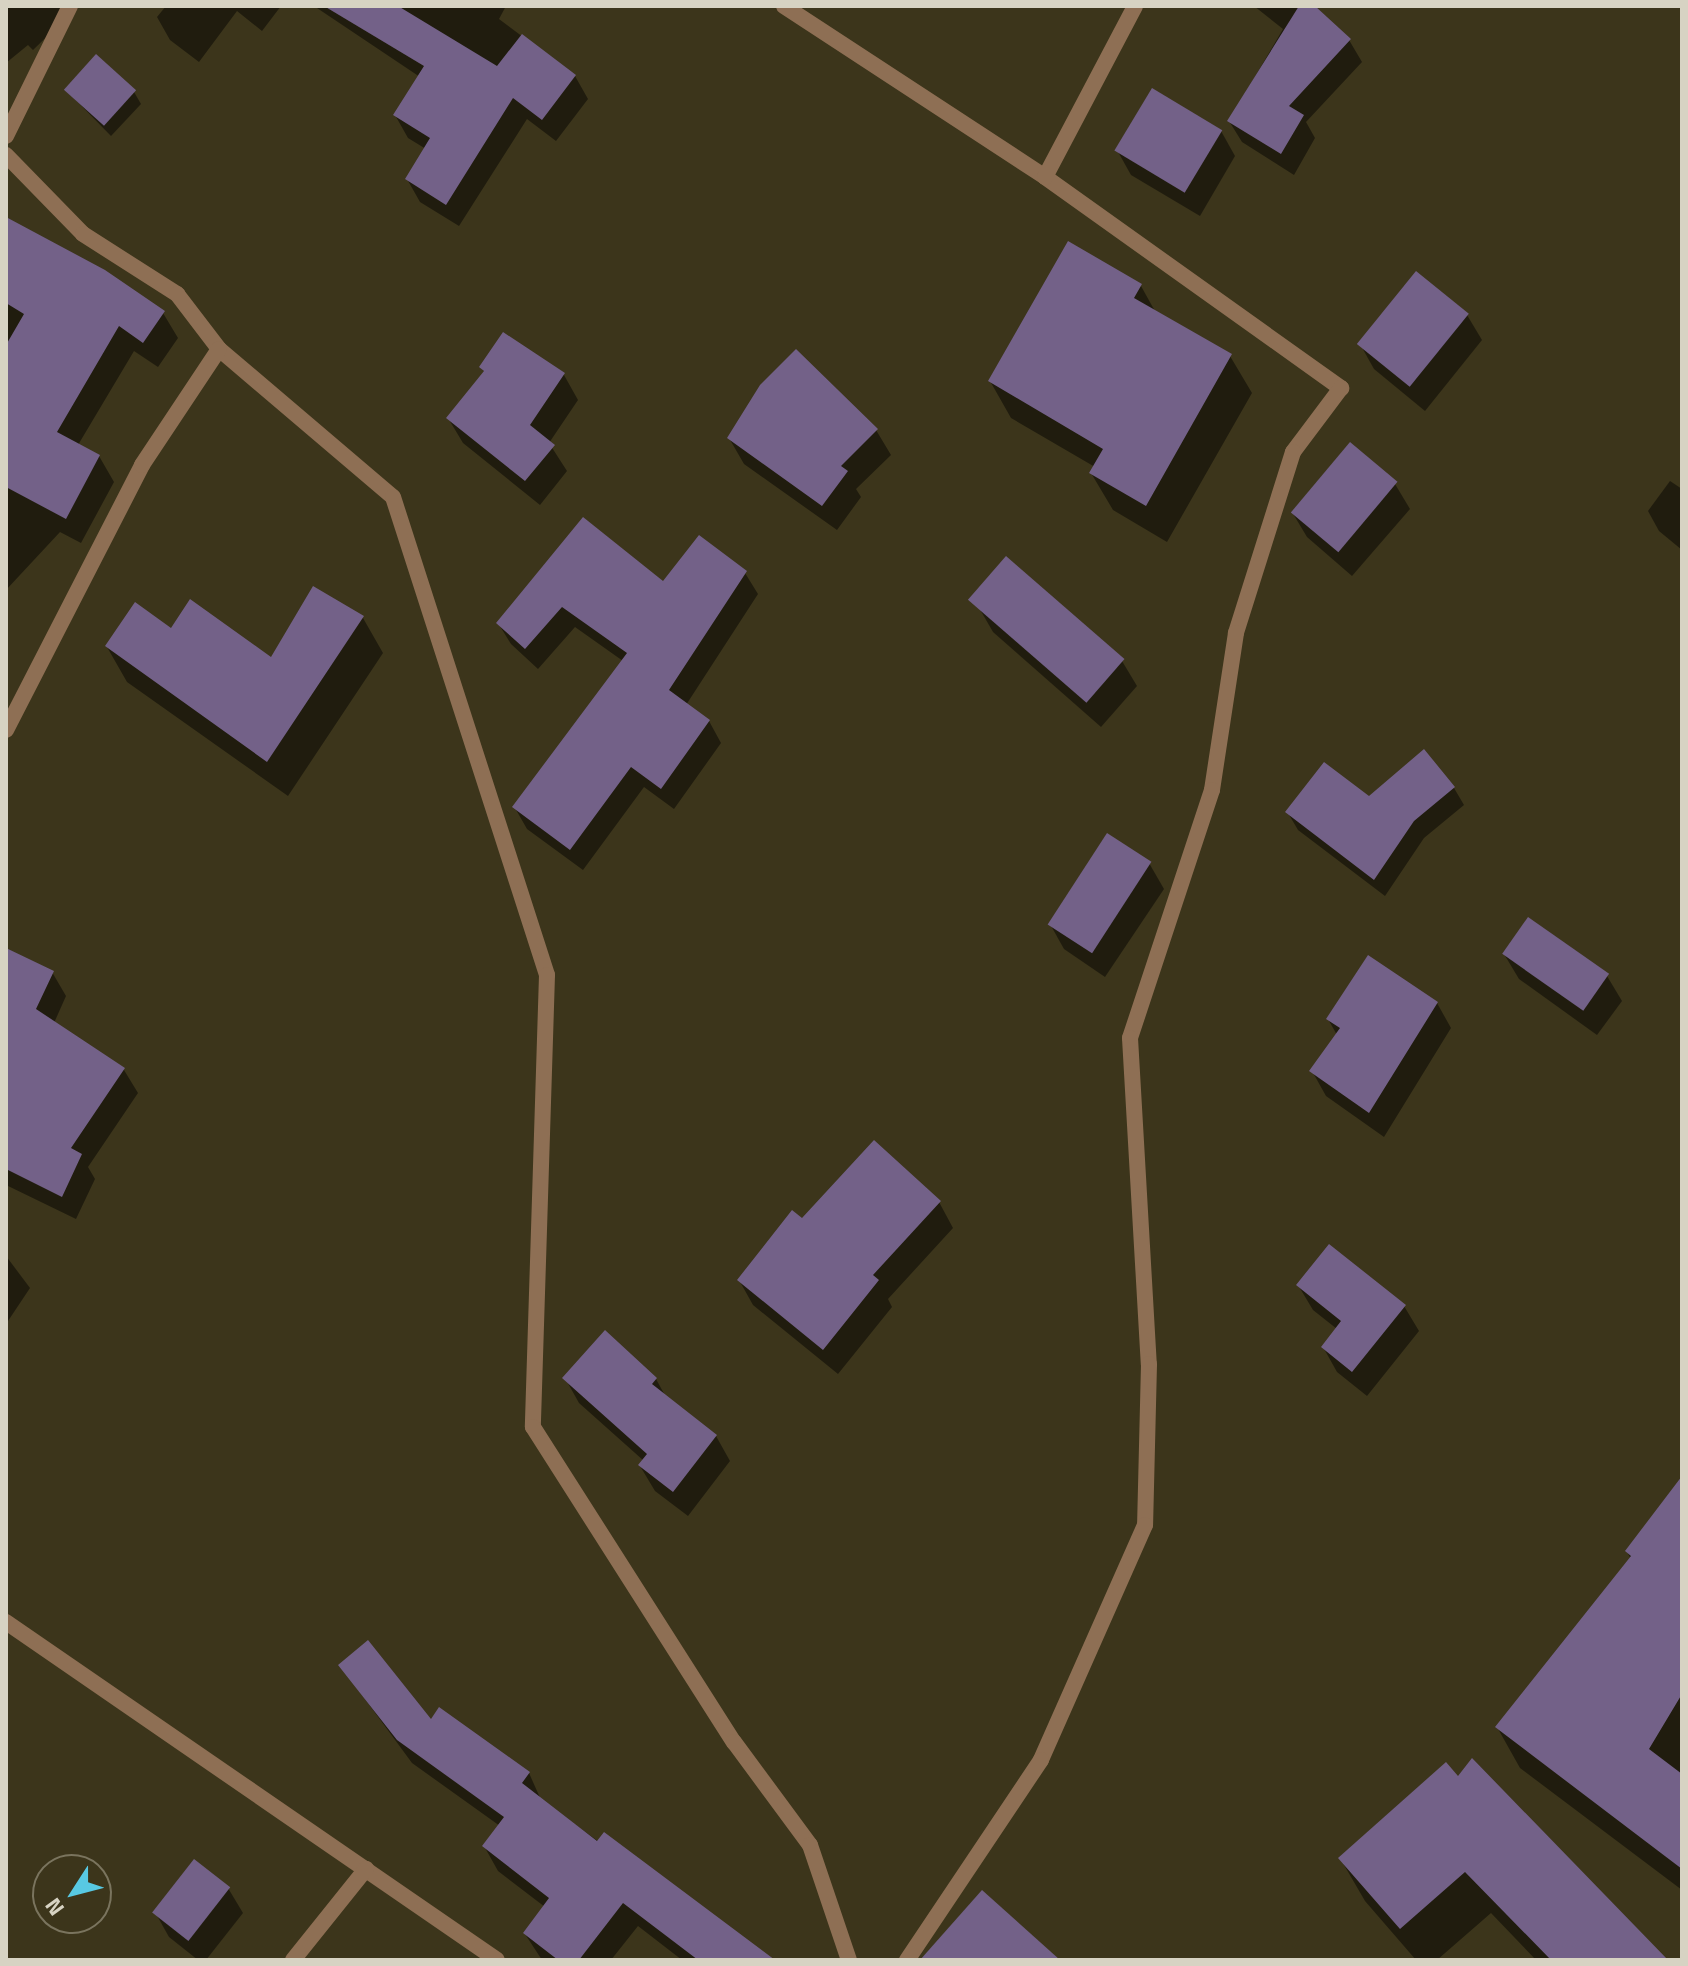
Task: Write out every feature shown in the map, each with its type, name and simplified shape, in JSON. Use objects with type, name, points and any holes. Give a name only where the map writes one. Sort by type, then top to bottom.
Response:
[{"type":"street","points":[[6,136],[70,6]]},
{"type":"street","points":[[784,6],[1045,177],[1341,388],[1293,452],[1236,633],[1212,790],[1130,1038],[1149,1364],[1145,1525],[1041,1760],[907,1960]]},
{"type":"street","points":[[1045,177],[1135,6]]},
{"type":"street","points":[[6,155],[83,234],[177,294],[219,349],[393,497],[547,975],[533,1427],[734,1742],[810,1845],[849,1960]]},
{"type":"street","points":[[6,730],[142,465],[219,349]]},
{"type":"street","points":[[6,1622],[497,1960]]},
{"type":"street","points":[[293,1960],[366,1869]]},
{"type":"building","points":[[324,6],[398,6],[497,66],[522,34],[576,75],[542,120],[513,98],[446,205],[405,179],[430,138],[393,115],[424,66]]},
{"type":"building","points":[[1299,6],[1315,6],[1351,39],[1289,106],[1304,115],[1281,154],[1227,121]]},
{"type":"building","points":[[96,54],[136,90],[104,126],[64,90]]},
{"type":"building","points":[[1152,88],[1222,130],[1185,193],[1114,151]]},
{"type":"building","points":[[6,217],[105,270],[165,311],[143,343],[119,326],[57,432],[100,455],[66,519],[6,487],[6,345],[24,314],[6,303]]},
{"type":"building","points":[[1068,241],[1142,284],[1134,298],[1232,354],[1146,506],[1089,473],[1103,449],[988,381]]},
{"type":"building","points":[[1416,271],[1469,314],[1410,387],[1357,344]]},
{"type":"building","points":[[503,332],[565,373],[530,425],[555,445],[525,481],[446,418],[484,371],[479,367]]},
{"type":"building","points":[[796,349],[878,429],[841,466],[848,471],[822,506],[727,438],[760,385]]},
{"type":"building","points":[[1350,442],[1397,482],[1338,552],[1291,512]]},
{"type":"building","points":[[583,517],[663,581],[699,535],[747,571],[669,690],[710,720],[661,789],[631,767],[570,850],[512,807],[627,653],[562,607],[525,649],[496,623]]},
{"type":"building","points":[[1006,556],[1124,659],[1086,703],[968,600]]},
{"type":"building","points":[[313,586],[364,616],[267,762],[105,646],[135,602],[171,628],[190,599],[271,657]]},
{"type":"building","points":[[1424,749],[1455,787],[1414,821],[1374,880],[1285,812],[1324,762],[1369,796]]},
{"type":"building","points":[[1107,833],[1151,862],[1092,953],[1048,924]]},
{"type":"building","points":[[1528,917],[1609,974],[1583,1011],[1502,954]]},
{"type":"building","points":[[6,948],[54,971],[36,1009],[125,1068],[71,1148],[82,1154],[62,1197],[6,1169]]},
{"type":"building","points":[[1368,955],[1438,1002],[1369,1113],[1309,1071],[1340,1028],[1326,1019]]},
{"type":"building","points":[[874,1140],[941,1201],[873,1275],[879,1280],[823,1350],[737,1280],[792,1210],[802,1218]]},
{"type":"building","points":[[1329,1244],[1406,1305],[1352,1372],[1321,1347],[1341,1321],[1296,1285]]},
{"type":"building","points":[[605,1330],[657,1378],[652,1384],[717,1435],[673,1492],[638,1465],[647,1454],[562,1378]]},
{"type":"building","points":[[1682,1476],[1682,1694],[1649,1749],[1682,1774],[1682,1869],[1495,1727],[1631,1556],[1625,1551]]},
{"type":"building","points":[[368,1640],[431,1719],[439,1707],[530,1772],[522,1783],[597,1841],[604,1832],[775,1960],[698,1960],[623,1903],[579,1960],[558,1960],[523,1933],[549,1898],[482,1846],[504,1817],[397,1740],[338,1665]]},
{"type":"building","points":[[1472,1758],[1668,1960],[1551,1960],[1465,1872],[1400,1929],[1338,1858],[1446,1762],[1458,1776]]},
{"type":"building","points":[[194,1859],[230,1887],[188,1941],[152,1913]]},
{"type":"building","points":[[982,1890],[1060,1960],[920,1960]]}]
